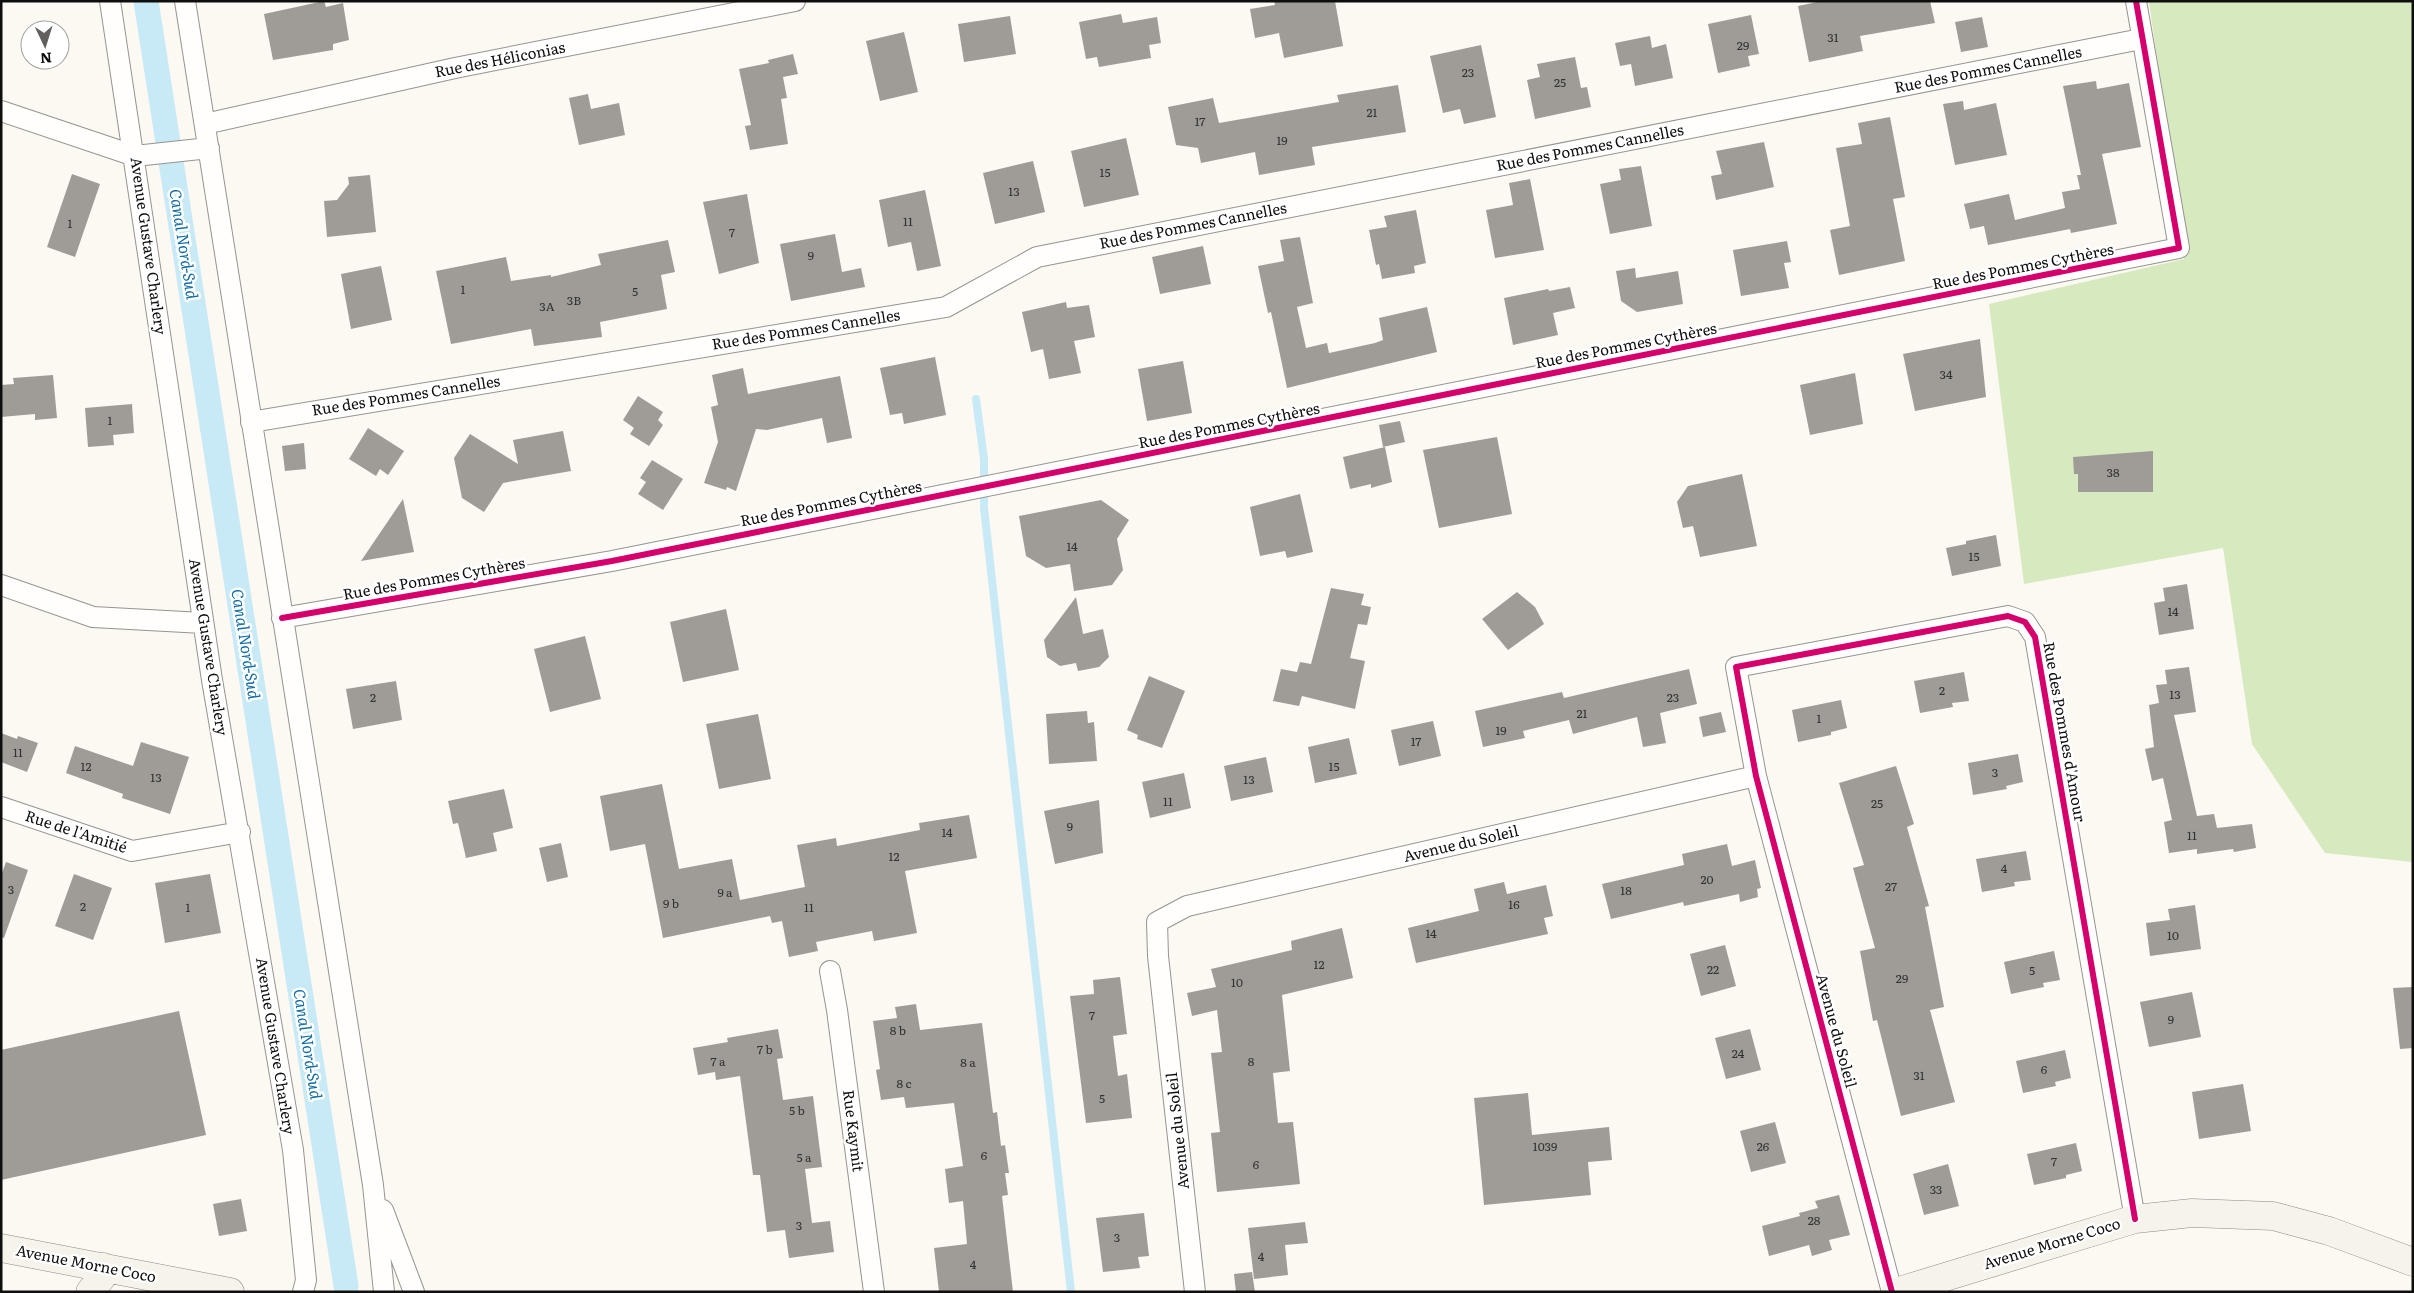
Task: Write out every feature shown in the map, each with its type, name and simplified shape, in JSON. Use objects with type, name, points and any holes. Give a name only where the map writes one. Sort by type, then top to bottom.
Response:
[{"type":"street","name":"Avenue Gustave Charlery","points":[[110,1],[140,155],[203,623],[293,1150],[306,1280],[303,1292]]},
{"type":"street","points":[[185,1],[205,124],[204,149],[252,422],[374,1185],[384,1292]]},
{"type":"street","name":"Rue des Héliconias","points":[[205,124],[455,68],[796,1]]},
{"type":"street","points":[[2136,1],[2141,39]]},
{"type":"street","name":"Rue des Pommes Cythères","points":[[282,618],[612,560],[1215,442],[2179,248],[2141,39]]},
{"type":"street","name":"Rue des Pommes Cannelles","points":[[252,422],[946,307],[1037,257],[2141,39]]},
{"type":"street","points":[[1,111],[140,155],[204,149]]},
{"type":"street","points":[[1,585],[93,617],[203,623]]},
{"type":"street","name":"Rue des Pommes d'Amour","points":[[1756,776],[1736,667],[2008,616],[2025,622],[2035,637],[2135,1219]]},
{"type":"street","name":"Avenue du Soleil","points":[[1195,1292],[1158,956],[1157,922],[1187,906],[1756,776],[1894,1292]]},
{"type":"street","name":"Rue de l'Amitié","points":[[1,807],[132,851],[240,832]]},
{"type":"street","name":"Rue Kaymit","points":[[830,971],[837,1010],[874,1292]]},
{"type":"street","points":[[374,1185],[414,1292]]},
{"type":"street","name":"Avenue Morne Coco","points":[[1894,1292],[2135,1219],[2192,1213],[2273,1216],[2329,1231],[2413,1262]]},
{"type":"street","name":"Avenue Morne Coco","points":[[1,1248],[230,1292]]},
{"type":"street","points":[[90,1292],[102,1277],[103,1267]]},
{"type":"green space","points":[[2149,1],[2413,1],[2413,862],[2325,853],[2252,744],[2223,548],[2024,584],[1989,304],[2184,259]]},
{"type":"building","points":[[324,1],[326,7],[343,3],[349,40],[333,44],[333,50],[273,60],[264,14]]},
{"type":"building","points":[[1274,1],[1335,1],[1343,46],[1284,58],[1279,33],[1255,38],[1250,9],[1275,5]]},
{"type":"building","points":[[1822,1],[1930,1],[1935,23],[1860,36],[1863,51],[1809,62],[1798,6]]},
{"type":"building","points":[[1121,14],[1123,23],[1157,17],[1161,43],[1149,45],[1151,58],[1099,67],[1097,57],[1086,59],[1079,22]]},
{"type":"building","points":[[1751,15],[1759,54],[1748,56],[1750,66],[1718,73],[1708,24]]},
{"type":"building","points":[[1010,16],[1016,54],[964,62],[958,24]]},
{"type":"building","points":[[1982,17],[1988,47],[1961,52],[1955,22]]},
{"type":"building","points":[[904,32],[918,92],[880,101],[866,41]]},
{"type":"building","points":[[1650,36],[1652,48],[1666,44],[1673,78],[1635,86],[1631,64],[1620,66],[1615,43]]},
{"type":"building","points":[[1481,45],[1496,117],[1464,124],[1460,109],[1443,113],[1430,56]]},
{"type":"building","points":[[793,54],[798,74],[783,77],[787,98],[781,99],[788,144],[750,150],[745,126],[751,125],[739,69],[769,63],[768,60]]},
{"type":"building","points":[[1575,57],[1581,88],[1587,87],[1591,107],[1535,119],[1527,80],[1540,77],[1537,64]]},
{"type":"building","points":[[2096,81],[2097,89],[2129,83],[2141,147],[2102,154],[2117,224],[2071,233],[2070,229],[1988,245],[1984,226],[1970,229],[1964,204],[2009,194],[2015,220],[2065,208],[2062,192],[2080,189],[2077,175],[2081,175],[2063,86]]},
{"type":"building","points":[[1398,85],[1406,132],[1312,147],[1315,165],[1259,175],[1255,152],[1201,163],[1198,148],[1176,145],[1168,107],[1213,98],[1219,123],[1339,102],[1337,95]]},
{"type":"building","points":[[588,94],[591,109],[619,103],[625,135],[579,145],[569,98]]},
{"type":"building","points":[[1963,101],[1964,110],[1996,103],[2007,155],[1955,165],[1943,104]]},
{"type":"building","points":[[1890,117],[1905,197],[1893,199],[1905,261],[1839,275],[1830,230],[1850,226],[1836,148],[1862,144],[1858,123]]},
{"type":"building","points":[[1126,138],[1139,195],[1084,207],[1071,151]]},
{"type":"building","points":[[1764,142],[1774,187],[1716,200],[1711,176],[1722,174],[1716,151]]},
{"type":"building","points":[[1033,161],[1045,212],[995,224],[983,173]]},
{"type":"building","points":[[1641,166],[1652,226],[1610,234],[1600,184],[1621,180],[1619,169]]},
{"type":"building","points":[[72,174],[100,184],[75,257],[47,247]]},
{"type":"building","points":[[370,175],[376,232],[327,237],[324,201],[337,200],[349,184],[348,177]]},
{"type":"building","points":[[1530,179],[1544,250],[1495,258],[1486,210],[1513,205],[1509,183]]},
{"type":"building","points":[[925,190],[941,266],[917,271],[911,242],[888,247],[879,200]]},
{"type":"building","points":[[747,194],[759,263],[719,274],[703,202]]},
{"type":"building","points":[[1416,210],[1426,263],[1414,266],[1415,273],[1382,279],[1379,264],[1376,265],[1369,230],[1387,227],[1384,216]]},
{"type":"building","points":[[835,234],[842,272],[861,268],[865,287],[791,301],[780,244]]},
{"type":"building","points":[[1300,237],[1313,303],[1297,307],[1306,348],[1327,343],[1329,353],[1375,343],[1383,340],[1379,318],[1427,307],[1437,352],[1287,388],[1271,312],[1268,313],[1258,266],[1284,261],[1280,240]]},
{"type":"building","points":[[668,240],[675,272],[661,275],[667,309],[600,322],[602,337],[534,346],[531,329],[451,344],[436,271],[506,257],[511,281],[551,275],[551,277],[601,265],[598,254]]},
{"type":"building","points":[[1787,241],[1791,262],[1784,263],[1789,288],[1741,296],[1733,250]]},
{"type":"building","points":[[1203,246],[1211,284],[1160,294],[1152,257]]},
{"type":"building","points":[[381,266],[392,320],[351,329],[341,274]]},
{"type":"building","points":[[1635,268],[1636,278],[1678,271],[1683,304],[1637,312],[1621,301],[1616,271]]},
{"type":"building","points":[[1570,287],[1575,308],[1553,313],[1558,335],[1513,345],[1504,298],[1548,289],[1549,291]]},
{"type":"building","points":[[1066,302],[1067,308],[1089,305],[1095,337],[1074,341],[1081,373],[1049,379],[1043,349],[1031,352],[1022,312]]},
{"type":"building","points":[[1980,339],[1986,397],[1915,411],[1903,354]]},
{"type":"building","points":[[935,357],[946,415],[904,424],[902,413],[890,415],[880,368]]},
{"type":"building","points":[[1183,361],[1192,413],[1147,421],[1138,369]]},
{"type":"building","points":[[743,368],[748,394],[840,376],[852,438],[827,443],[822,418],[767,430],[756,429],[736,491],[727,487],[726,490],[704,483],[718,442],[711,407],[718,405],[712,375]]},
{"type":"building","points":[[1855,373],[1863,424],[1810,435],[1800,385]]},
{"type":"building","points":[[53,375],[57,418],[35,420],[35,414],[1,417],[1,385],[14,384],[13,378]]},
{"type":"building","points":[[638,396],[663,412],[658,420],[663,425],[649,446],[630,434],[634,428],[623,420]]},
{"type":"building","points":[[132,404],[134,433],[113,435],[114,445],[88,447],[85,408]]},
{"type":"building","points":[[1400,421],[1405,442],[1383,447],[1379,425]]},
{"type":"building","points":[[368,428],[404,451],[388,475],[380,469],[376,476],[349,459]]},
{"type":"building","points":[[563,431],[571,471],[503,483],[484,512],[462,498],[454,458],[470,434],[518,464],[513,440]]},
{"type":"building","points":[[1497,437],[1512,514],[1439,528],[1423,450]]},
{"type":"building","points":[[304,443],[306,469],[285,471],[282,446]]},
{"type":"building","points":[[1385,447],[1392,482],[1371,488],[1371,484],[1350,489],[1343,457]]},
{"type":"building","points":[[2153,451],[2153,492],[2078,492],[2078,474],[2074,474],[2073,457]]},
{"type":"building","points":[[652,460],[683,479],[663,510],[638,494],[646,482],[640,478]]},
{"type":"building","points":[[1742,474],[1757,546],[1700,557],[1693,526],[1683,528],[1677,502],[1688,486]]},
{"type":"building","points":[[1300,494],[1313,552],[1287,558],[1285,551],[1260,556],[1250,507]]},
{"type":"building","points":[[403,499],[414,552],[361,561]]},
{"type":"building","points":[[1101,500],[1129,520],[1117,539],[1123,570],[1112,585],[1074,591],[1070,564],[1046,568],[1026,556],[1019,516]]},
{"type":"building","points":[[1996,535],[2001,566],[1952,576],[1946,548],[1966,544],[1966,541]]},
{"type":"building","points":[[2187,584],[2194,629],[2159,635],[2154,603],[2165,601],[2163,588]]},
{"type":"building","points":[[1331,588],[1364,594],[1361,605],[1371,607],[1367,625],[1358,624],[1350,658],[1365,661],[1355,709],[1302,696],[1299,706],[1273,701],[1281,669],[1297,672],[1300,662],[1311,664]]},
{"type":"building","points":[[1517,592],[1535,607],[1544,624],[1508,650],[1482,619]]},
{"type":"building","points":[[1076,597],[1083,634],[1103,629],[1109,657],[1099,667],[1078,671],[1076,663],[1060,666],[1047,657],[1044,640]]},
{"type":"building","points":[[726,609],[739,670],[683,682],[670,622]]},
{"type":"building","points":[[585,636],[601,699],[550,712],[534,649]]},
{"type":"building","points":[[2189,667],[2196,712],[2174,715],[2197,816],[2214,814],[2217,828],[2252,824],[2256,848],[2234,852],[2233,849],[2197,854],[2197,849],[2169,853],[2164,822],[2172,820],[2163,778],[2152,781],[2145,749],[2154,747],[2149,705],[2159,703],[2156,685],[2167,684],[2165,670]]},
{"type":"building","points":[[1689,669],[1697,704],[1660,713],[1666,743],[1643,747],[1637,717],[1573,734],[1569,720],[1523,731],[1525,738],[1483,747],[1475,711],[1562,692],[1564,698]]},
{"type":"building","points":[[1964,672],[1969,701],[1952,703],[1953,707],[1920,713],[1914,681]]},
{"type":"building","points":[[1149,676],[1185,691],[1162,748],[1137,739],[1138,735],[1127,730]]},
{"type":"building","points":[[396,681],[402,720],[353,729],[346,689]]},
{"type":"building","points":[[1841,700],[1847,728],[1831,732],[1831,735],[1798,742],[1792,710]]},
{"type":"building","points":[[1087,711],[1088,723],[1094,722],[1097,761],[1049,764],[1046,714]]},
{"type":"building","points":[[1721,712],[1726,732],[1703,737],[1699,717]]},
{"type":"building","points":[[758,714],[771,779],[719,789],[706,724]]},
{"type":"building","points":[[1433,721],[1441,756],[1399,766],[1391,730]]},
{"type":"building","points":[[1,733],[17,739],[18,736],[38,743],[27,772],[1,762]]},
{"type":"building","points":[[1349,738],[1357,774],[1315,783],[1308,747]]},
{"type":"building","points":[[141,742],[189,757],[170,814],[122,798],[123,794],[66,773],[75,746],[133,766]]},
{"type":"building","points":[[2018,754],[2023,782],[2006,786],[2007,789],[1973,795],[1968,763]]},
{"type":"building","points":[[1266,757],[1273,792],[1231,801],[1224,766]]},
{"type":"building","points":[[1896,766],[1914,824],[1907,827],[1929,906],[1925,907],[1944,1007],[1930,1010],[1955,1102],[1901,1116],[1877,1020],[1873,1021],[1860,951],[1875,948],[1853,868],[1864,865],[1839,783]]},
{"type":"building","points":[[1184,773],[1191,808],[1150,818],[1142,782]]},
{"type":"building","points":[[662,784],[679,869],[732,859],[740,900],[805,887],[797,845],[836,838],[837,846],[920,830],[919,823],[969,815],[977,858],[905,871],[917,933],[874,941],[872,931],[816,942],[818,951],[789,957],[782,921],[772,923],[770,916],[663,938],[645,844],[610,851],[600,796]]},
{"type":"building","points":[[504,789],[513,828],[493,833],[497,851],[466,858],[458,823],[453,824],[448,801]]},
{"type":"building","points":[[1099,800],[1103,853],[1055,864],[1044,811]]},
{"type":"building","points":[[561,843],[568,877],[547,882],[539,848]]},
{"type":"building","points":[[1727,844],[1732,866],[1755,860],[1761,888],[1757,889],[1758,897],[1740,902],[1739,894],[1684,906],[1683,902],[1611,919],[1602,884],[1684,865],[1682,854]]},
{"type":"building","points":[[2026,851],[2031,880],[2014,882],[2015,886],[1982,892],[1976,859]]},
{"type":"building","points":[[6,862],[28,870],[4,938],[1,937],[1,876]]},
{"type":"building","points":[[74,874],[112,888],[93,940],[55,926]]},
{"type":"building","points":[[210,874],[221,933],[165,943],[155,883]]},
{"type":"building","points":[[1504,882],[1507,894],[1546,885],[1553,916],[1544,918],[1548,934],[1416,963],[1408,928],[1479,911],[1474,889]]},
{"type":"building","points":[[2195,905],[2201,949],[2150,956],[2146,923],[2170,920],[2168,909]]},
{"type":"building","points":[[1342,928],[1353,978],[1282,995],[1290,1071],[1273,1073],[1278,1123],[1293,1122],[1300,1184],[1217,1192],[1211,1133],[1220,1132],[1211,1053],[1222,1052],[1217,1010],[1192,1016],[1187,993],[1216,987],[1211,969],[1292,950],[1291,941]]},
{"type":"building","points":[[1725,945],[1736,986],[1701,996],[1690,954]]},
{"type":"building","points":[[2054,951],[2060,980],[2043,983],[2044,987],[2011,994],[2004,962]]},
{"type":"building","points":[[1120,977],[1127,1034],[1113,1036],[1118,1076],[1127,1074],[1132,1118],[1086,1123],[1070,996],[1094,994],[1093,980]]},
{"type":"building","points":[[2413,987],[2413,1048],[2400,1049],[2393,988]]},
{"type":"building","points":[[2192,992],[2201,1037],[2149,1047],[2140,1002]]},
{"type":"building","points":[[916,1004],[920,1030],[982,1023],[993,1113],[997,1112],[1001,1146],[1005,1145],[1009,1173],[1005,1173],[1008,1195],[1002,1196],[1013,1292],[939,1292],[934,1248],[967,1244],[963,1201],[949,1203],[945,1169],[963,1166],[954,1103],[906,1108],[904,1097],[881,1100],[876,1070],[880,1069],[873,1021],[897,1018],[895,1007]]},
{"type":"building","points":[[179,1011],[206,1135],[1,1180],[1,1050]]},
{"type":"building","points":[[778,1029],[783,1058],[777,1059],[783,1100],[813,1096],[822,1167],[805,1169],[812,1223],[830,1221],[834,1252],[789,1258],[785,1230],[767,1232],[760,1175],[753,1175],[740,1076],[716,1080],[715,1072],[698,1075],[693,1048],[728,1042],[727,1038]]},
{"type":"building","points":[[1750,1029],[1761,1070],[1726,1079],[1715,1038]]},
{"type":"building","points":[[2065,1050],[2071,1078],[2055,1082],[2056,1086],[2023,1093],[2016,1061]]},
{"type":"building","points":[[2243,1084],[2251,1131],[2199,1139],[2192,1092]]},
{"type":"building","points":[[1528,1093],[1532,1135],[1609,1127],[1612,1160],[1588,1162],[1591,1195],[1484,1205],[1474,1098]]},
{"type":"building","points":[[1775,1122],[1786,1163],[1751,1172],[1740,1131]]},
{"type":"building","points":[[2076,1143],[2082,1171],[2066,1175],[2066,1178],[2034,1185],[2027,1154]]},
{"type":"building","points":[[1948,1164],[1959,1206],[1924,1215],[1913,1174]]},
{"type":"building","points":[[1839,1195],[1850,1235],[1829,1240],[1832,1250],[1812,1256],[1809,1245],[1769,1256],[1762,1226],[1800,1216],[1799,1213],[1818,1208],[1815,1201]]},
{"type":"building","points":[[241,1199],[247,1231],[219,1236],[213,1204]]},
{"type":"building","points":[[1144,1213],[1149,1256],[1138,1257],[1140,1268],[1103,1272],[1096,1218]]},
{"type":"building","points":[[1305,1222],[1308,1243],[1285,1245],[1288,1275],[1254,1279],[1248,1228]]},
{"type":"building","points":[[1252,1272],[1255,1292],[1236,1292],[1234,1274]]},
{"type":"waterway","name":"Canal Nord-Sud","points":[[146,1],[346,1286]]},
{"type":"waterway","points":[[976,399],[984,459],[984,508],[1071,1292]]},
{"type":"cycle path","points":[[282,618],[612,561],[2179,248],[2136,1]]},
{"type":"cycle path","points":[[1892,1292],[1756,776],[1736,667],[2008,616],[2025,622],[2035,637],[2135,1219]]}]
